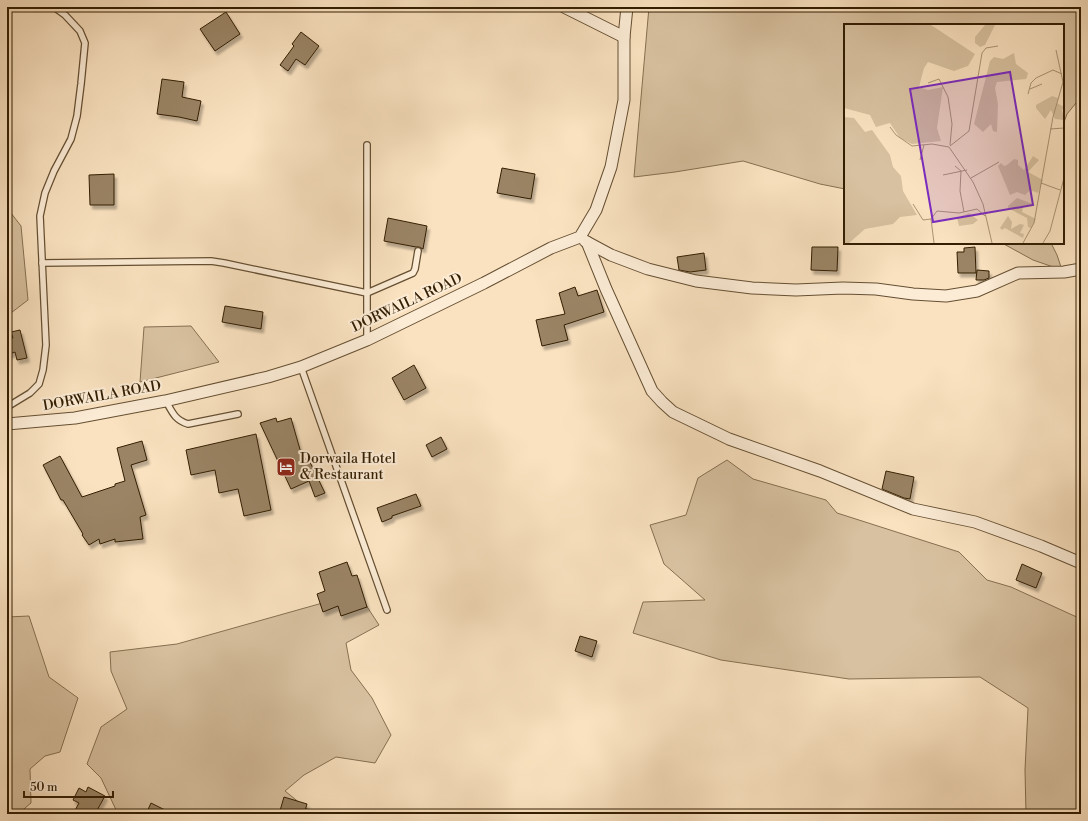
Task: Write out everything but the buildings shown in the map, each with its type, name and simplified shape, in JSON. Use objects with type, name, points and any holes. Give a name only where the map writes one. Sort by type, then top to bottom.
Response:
[{"type":"street","points":[[564,7],[624,37]]},
{"type":"street","points":[[627,7],[624,37],[624,100],[611,167],[596,210],[583,240],[652,391],[673,412],[729,438],[820,471],[913,509],[975,522],[1041,546],[1081,563]]},
{"type":"street","points":[[583,240],[611,255],[648,269],[696,281],[752,288],[796,290],[843,288],[876,289],[913,294],[946,296],[977,291],[1018,273],[1064,272],[1081,269]]},
{"type":"street","name":"DORWAILA ROAD","points":[[7,424],[76,418],[165,401],[268,377],[301,367],[367,340],[484,283],[551,248],[583,240]]},
{"type":"lane","points":[[7,407],[30,393],[39,384],[43,370],[46,345],[40,216],[45,193],[54,171],[71,139],[77,116],[85,44],[80,31],[65,15],[54,7]]},
{"type":"lane","points":[[367,145],[367,340]]},
{"type":"lane","points":[[42,262],[211,261],[367,293],[413,273],[418,251]]},
{"type":"lane","points":[[301,367],[387,610]]},
{"type":"lane","points":[[165,401],[175,417],[181,422],[188,424],[238,414]]},
{"type":"shaded area","points":[[649,7],[1081,7],[1081,97],[1067,114],[1064,122],[1064,24],[844,24],[844,189],[820,184],[743,161],[634,177]]},
{"type":"shaded area","points":[[7,208],[21,226],[28,300],[7,316]]},
{"type":"shaded area","points":[[1004,244],[1052,244],[1062,270],[1033,260]]},
{"type":"shaded area","points":[[191,326],[219,362],[140,382],[144,327]]},
{"type":"shaded area","points":[[727,460],[753,479],[826,500],[837,513],[959,552],[987,580],[1011,587],[1081,619],[1081,814],[1026,814],[1025,770],[1028,708],[980,677],[849,679],[721,660],[633,633],[643,602],[705,600],[664,564],[650,525],[686,515],[698,478]]},
{"type":"shaded area","points":[[358,593],[379,625],[346,643],[351,670],[372,698],[391,735],[375,763],[336,757],[304,775],[285,791],[313,814],[118,814],[101,778],[87,764],[101,727],[127,709],[111,671],[110,652],[177,644]]},
{"type":"shaded area","points":[[29,616],[49,677],[78,698],[60,752],[45,756],[30,769],[31,803],[18,814],[7,814],[7,617]]},
{"type":"place","name":"Dorwaila Hotel & Restaurant","points":[[286,467]]}]
